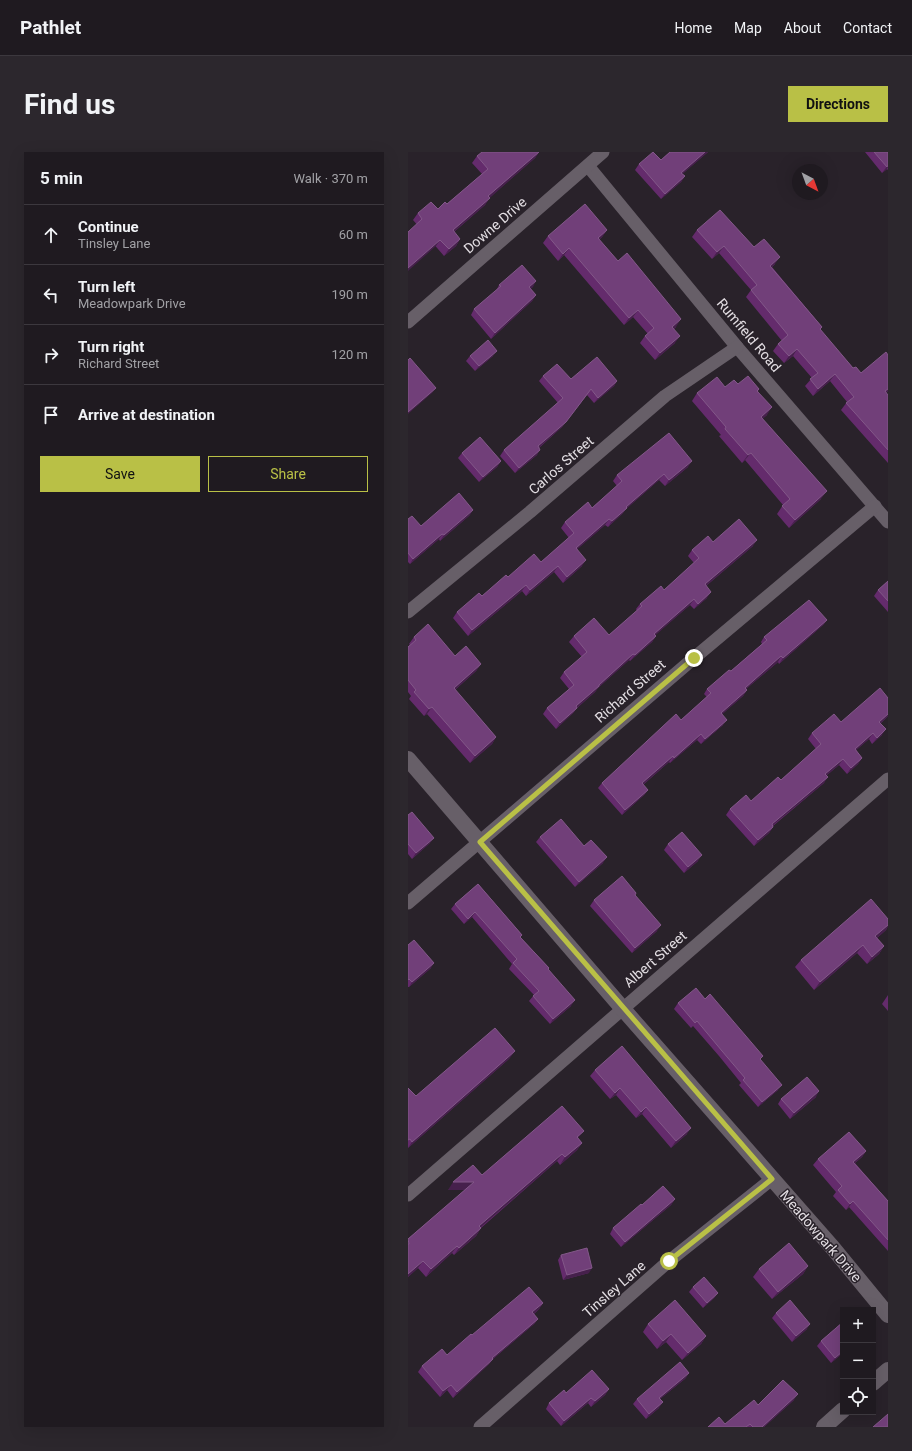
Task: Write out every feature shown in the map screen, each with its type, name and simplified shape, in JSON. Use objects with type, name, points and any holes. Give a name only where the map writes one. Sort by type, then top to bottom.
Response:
[{"type":"street","name":"Downe Drive","points":[[408,322],[603,152]]},
{"type":"street","name":"Rumfield Road","points":[[588,166],[737,347],[888,522]]},
{"type":"street","name":"Carlos Street","points":[[408,612],[530,512],[665,396],[737,347]]},
{"type":"street","name":"Richard Street","points":[[408,903],[874,506]]},
{"type":"street","name":"Meadowpark Drive","points":[[408,758],[623,1008],[833,1248],[888,1315]]},
{"type":"street","name":"Albert Street","points":[[408,1195],[888,779]]},
{"type":"street","name":"Tinsley Lane","points":[[480,1427],[669,1261],[772,1179]]},
{"type":"street","points":[[876,1380],[888,1370]]},
{"type":"street","points":[[824,1427],[840,1413]]},
{"type":"building","points":[[482,152],[539,152],[488,196],[490,198],[453,230],[460,239],[449,249],[440,240],[408,268],[408,232],[422,219],[418,213],[431,202],[438,209],[445,202],[447,204],[488,169],[477,156]]},
{"type":"building","points":[[653,152],[661,160],[670,152],[705,152],[681,173],[685,176],[665,194],[639,164]]},
{"type":"building","points":[[874,152],[888,152],[887,167]]},
{"type":"building","points":[[585,204],[607,230],[598,238],[618,261],[627,253],[681,319],[672,327],[680,336],[660,353],[645,336],[654,328],[638,310],[629,318],[569,248],[563,254],[548,236]]},
{"type":"building","points":[[720,210],[754,247],[764,239],[780,257],[770,266],[822,327],[820,329],[853,368],[856,367],[861,373],[886,352],[888,355],[888,389],[885,391],[888,395],[888,450],[846,403],[854,397],[835,374],[818,389],[810,379],[818,373],[797,349],[789,356],[778,344],[788,335],[751,290],[757,285],[724,246],[717,252],[697,230]]},
{"type":"building","points":[[522,265],[536,281],[529,287],[536,295],[495,333],[474,309],[501,286],[499,285]]},
{"type":"building","points":[[488,340],[497,351],[479,366],[470,356]]},
{"type":"building","points":[[597,357],[617,381],[598,398],[591,389],[566,422],[538,446],[540,450],[519,468],[504,450],[563,398],[543,376],[557,364],[571,379]]},
{"type":"building","points":[[410,358],[436,388],[408,412],[408,360]]},
{"type":"building","points":[[748,376],[759,389],[757,391],[772,407],[761,417],[827,491],[795,520],[782,506],[790,499],[751,453],[748,455],[725,429],[726,427],[697,393],[717,377],[725,387],[734,380],[738,384]]},
{"type":"building","points":[[669,433],[692,461],[669,480],[664,474],[612,521],[609,519],[576,548],[586,560],[567,577],[558,566],[530,590],[526,585],[472,630],[457,612],[479,593],[482,596],[506,575],[508,577],[534,554],[541,562],[574,533],[565,522],[588,502],[592,508],[622,481],[617,475]]},
{"type":"building","points":[[480,437],[501,461],[483,477],[462,453]]},
{"type":"building","points":[[459,493],[473,510],[413,559],[408,553],[408,519],[412,516],[421,526]]},
{"type":"building","points":[[739,519],[757,540],[705,584],[711,592],[698,604],[694,599],[654,634],[656,636],[635,655],[633,654],[576,706],[577,708],[560,723],[547,708],[574,685],[564,672],[587,652],[574,636],[594,618],[609,635],[642,606],[640,604],[661,586],[664,590],[699,558],[692,550],[708,536],[713,542]]},
{"type":"building","points":[[888,581],[888,601],[878,590]]},
{"type":"building","points":[[809,600],[827,620],[783,658],[781,656],[745,688],[747,690],[721,713],[727,720],[705,739],[701,734],[674,758],[673,756],[642,783],[648,790],[625,810],[602,783],[676,714],[681,720],[711,693],[707,689],[729,670],[731,671],[767,640],[764,637]]},
{"type":"building","points":[[428,624],[455,656],[466,646],[481,664],[454,688],[496,737],[475,756],[432,707],[429,709],[414,692],[416,690],[408,680],[408,647],[416,640],[414,637]]},
{"type":"building","points":[[880,688],[888,698],[888,714],[879,722],[886,729],[877,738],[873,733],[855,749],[862,758],[851,768],[843,759],[825,774],[828,777],[772,824],[773,827],[758,840],[730,809],[746,795],[751,801],[778,777],[781,780],[821,744],[812,733],[834,714],[841,722]]},
{"type":"building","points":[[412,812],[434,838],[416,853],[408,844],[408,815]]},
{"type":"building","points":[[561,819],[584,846],[591,840],[607,857],[579,882],[540,837]]},
{"type":"building","points":[[682,832],[702,855],[688,867],[668,844]]},
{"type":"building","points":[[622,876],[636,893],[635,895],[661,925],[635,948],[594,900]]},
{"type":"building","points":[[478,884],[522,935],[520,937],[549,968],[548,969],[575,1000],[553,1019],[533,996],[539,991],[513,963],[517,959],[475,912],[468,919],[455,904]]},
{"type":"building","points":[[871,899],[888,919],[888,925],[875,936],[884,946],[872,957],[863,945],[820,982],[801,960]]},
{"type":"building","points":[[414,940],[434,963],[412,982],[409,979],[408,980],[408,945]]},
{"type":"building","points":[[696,988],[705,999],[710,994],[763,1056],[760,1059],[782,1085],[762,1102],[743,1080],[745,1078],[697,1021],[695,1023],[678,1003]]},
{"type":"building","points":[[495,1028],[515,1051],[412,1142],[410,1139],[408,1140],[408,1088],[416,1096]]},
{"type":"building","points":[[622,1046],[691,1128],[676,1141],[646,1107],[641,1112],[620,1088],[615,1093],[595,1070]]},
{"type":"building","points":[[807,1077],[819,1091],[794,1113],[781,1099]]},
{"type":"building","points":[[562,1106],[584,1131],[577,1137],[582,1143],[565,1157],[562,1154],[479,1226],[481,1228],[459,1248],[457,1246],[431,1269],[423,1261],[408,1274],[408,1239],[474,1182],[453,1182],[473,1165],[482,1175]]},
{"type":"building","points":[[849,1132],[866,1151],[853,1162],[888,1201],[888,1240],[853,1201],[850,1204],[838,1190],[842,1186],[818,1159]]},
{"type":"building","points":[[663,1186],[675,1199],[625,1242],[613,1228]]},
{"type":"building","points":[[789,1243],[808,1266],[778,1292],[759,1269]]},
{"type":"building","points":[[587,1248],[592,1268],[567,1275],[561,1255]]},
{"type":"building","points":[[704,1277],[718,1293],[707,1303],[693,1287]]},
{"type":"building","points":[[529,1287],[543,1303],[532,1312],[538,1319],[492,1358],[493,1359],[457,1392],[451,1385],[443,1391],[422,1366],[442,1349],[447,1355]]},
{"type":"building","points":[[675,1300],[706,1336],[688,1353],[671,1334],[663,1341],[648,1324]]},
{"type":"building","points":[[790,1300],[810,1324],[796,1336],[776,1313]]},
{"type":"building","points":[[840,1325],[840,1354],[835,1358],[821,1341]]},
{"type":"building","points":[[680,1362],[689,1373],[659,1398],[663,1402],[649,1414],[637,1399]]},
{"type":"building","points":[[592,1370],[609,1389],[595,1401],[591,1398],[564,1421],[549,1403],[564,1390],[566,1393]]},
{"type":"building","points":[[783,1380],[798,1394],[762,1427],[753,1427],[750,1424],[746,1427],[708,1427],[719,1417],[725,1424],[754,1400],[758,1405]]},
{"type":"building","points":[[888,1414],[888,1427],[873,1427]]},
{"type":"route","points":[[669,1261],[772,1179],[480,842],[694,658]]}]
